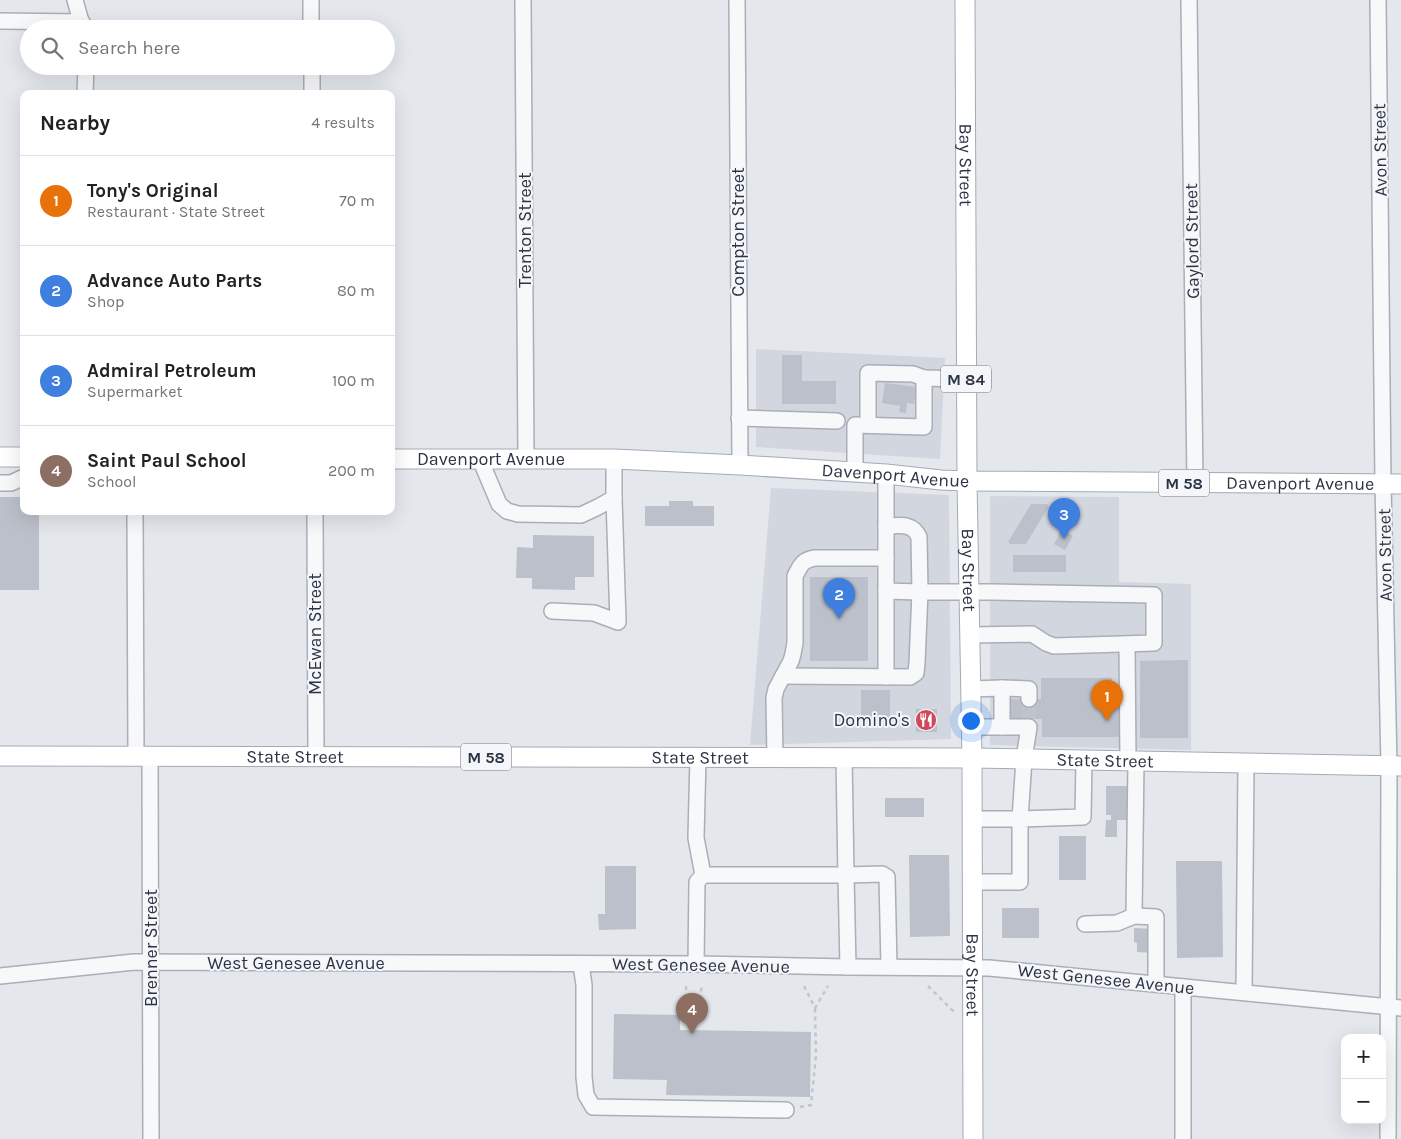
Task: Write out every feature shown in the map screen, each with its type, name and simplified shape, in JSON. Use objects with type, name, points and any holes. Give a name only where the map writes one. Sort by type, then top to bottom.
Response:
[{"type":"main road","name":"Bay Street","points":[[966,0],[966,378],[972,727],[973,1139]]},
{"type":"main road","points":[[0,457],[20,457]]},
{"type":"main road","name":"Davenport Avenue","points":[[395,459],[614,460],[740,465],[886,474],[967,482],[1392,484]]},
{"type":"main road","name":"State Street","points":[[0,756],[844,757],[1395,766]]},
{"type":"street","points":[[75,0],[81,20]]},
{"type":"street","points":[[311,0],[311,20]]},
{"type":"street","name":"Trenton Street","points":[[524,0],[526,460]]},
{"type":"street","name":"Compton Street","points":[[737,0],[740,465]]},
{"type":"street","name":"Gaylord Street","points":[[1190,0],[1195,483]]},
{"type":"street","name":"Avon Street","points":[[1378,0],[1392,484],[1395,766],[1394,1008],[1388,1139]]},
{"type":"street","points":[[0,21],[20,22]]},
{"type":"street","points":[[85,90],[86,75]]},
{"type":"street","points":[[312,75],[312,90]]},
{"type":"street","points":[[868,425],[868,374],[913,374],[924,378],[966,378]]},
{"type":"street","points":[[855,472],[855,425],[924,427],[924,378]]},
{"type":"street","points":[[739,418],[837,421]]},
{"type":"street","points":[[480,459],[499,504],[507,511],[518,514],[581,515],[614,498]]},
{"type":"street","points":[[552,611],[594,613],[618,622],[614,460]]},
{"type":"street","points":[[886,474],[886,677]]},
{"type":"street","points":[[0,483],[11,483],[20,479]]},
{"type":"street","name":"Brenner Street","points":[[135,515],[152,962],[152,1139]]},
{"type":"street","name":"McEwan Street","points":[[315,515],[316,756]]},
{"type":"street","points":[[783,676],[910,677],[916,673],[920,592],[919,537],[910,526],[886,526]]},
{"type":"street","points":[[775,757],[774,698],[776,689],[793,654],[795,643],[795,576],[800,566],[806,560],[815,558],[886,558]]},
{"type":"street","points":[[886,591],[1154,595],[1154,643],[1054,646],[1032,634],[969,635]]},
{"type":"street","points":[[1127,644],[1132,761],[1134,916]]},
{"type":"street","points":[[1002,688],[1002,727]]},
{"type":"street","points":[[970,690],[1002,688],[1029,694]]},
{"type":"street","points":[[972,727],[1002,727],[1029,723],[1024,759],[1020,819],[1020,882],[972,882]]},
{"type":"street","points":[[696,964],[697,882],[703,874],[696,838],[698,757]]},
{"type":"street","points":[[844,757],[848,967]]},
{"type":"street","points":[[972,819],[1083,817],[1084,760]]},
{"type":"street","points":[[1244,992],[1246,764]]},
{"type":"street","points":[[703,874],[882,874],[887,877],[889,967]]},
{"type":"street","points":[[1085,924],[1117,923],[1134,916],[1156,917],[1156,984]]},
{"type":"street","name":"West Genesee Avenue","points":[[0,976],[134,962],[696,964],[989,968],[1394,1008]]},
{"type":"street","points":[[582,964],[584,985],[584,1077],[586,1095],[593,1107],[786,1110]]},
{"type":"street","points":[[1183,987],[1183,1139]]},
{"type":"path","points":[[686,986],[686,1020],[695,1020],[702,986]]},
{"type":"path","points":[[786,1110],[810,1105],[816,1055],[815,1008],[804,986]]},
{"type":"path","points":[[815,1008],[828,986]]},
{"type":"path","points":[[928,986],[955,1013]]},
{"type":"shaded area","points":[[756,349],[945,358],[940,459],[756,447]]},
{"type":"shaded area","points":[[771,488],[949,495],[951,739],[750,745]]},
{"type":"shaded area","points":[[990,496],[1119,497],[1119,582],[1191,584],[1191,750],[990,745]]},
{"type":"building","points":[[782,355],[802,355],[802,381],[836,381],[836,404],[782,404]]},
{"type":"building","points":[[885,383],[916,387],[914,404],[907,403],[906,413],[899,412],[900,406],[882,403]]},
{"type":"building","points":[[0,497],[20,497],[20,515],[39,515],[39,590],[0,590]]},
{"type":"building","points":[[669,501],[693,501],[693,506],[714,506],[714,526],[645,526],[645,506],[669,506]]},
{"type":"building","points":[[1031,504],[1047,504],[1049,506],[1026,544],[1010,544],[1008,542]]},
{"type":"building","points":[[1062,529],[1073,536],[1065,550],[1054,544]]},
{"type":"building","points":[[533,535],[594,536],[594,577],[575,577],[575,590],[532,589],[532,578],[516,578],[517,547],[533,548]]},
{"type":"building","points":[[1013,555],[1066,555],[1066,572],[1013,572]]},
{"type":"building","points":[[810,577],[868,577],[868,661],[810,661]]},
{"type":"building","points":[[1188,660],[1188,738],[1140,738],[1140,661]]},
{"type":"building","points":[[1041,678],[1112,678],[1113,699],[1123,699],[1123,737],[1042,737],[1042,719],[1011,719],[1011,699],[1041,699]]},
{"type":"building","points":[[861,690],[890,690],[890,721],[861,721]]},
{"type":"building","name":"Domino's","points":[[916,709],[937,709],[937,732],[916,732]]},
{"type":"building","points":[[1106,786],[1132,786],[1132,820],[1117,820],[1117,837],[1105,837],[1106,820],[1111,820],[1111,815],[1106,815]]},
{"type":"building","points":[[885,798],[924,798],[924,817],[885,817]]},
{"type":"building","points":[[1059,836],[1086,836],[1086,880],[1059,880]]},
{"type":"building","points":[[909,855],[949,855],[950,936],[910,937]]},
{"type":"building","points":[[1176,861],[1222,861],[1223,957],[1177,958]]},
{"type":"building","points":[[605,866],[636,866],[636,929],[599,930],[598,914],[605,914]]},
{"type":"building","points":[[1002,908],[1039,908],[1039,938],[1002,938]]},
{"type":"building","points":[[1134,928],[1154,929],[1154,953],[1137,952],[1137,943],[1134,942]]},
{"type":"building","points":[[614,1014],[680,1015],[680,1030],[811,1032],[810,1097],[666,1095],[667,1080],[613,1079]]},
{"type":"tunnel","points":[[1029,699],[1029,719]]},
{"type":"place","name":"Admiral Petroleum","points":[[1064,539]]},
{"type":"place","name":"Advance Auto Parts","points":[[839,619]]},
{"type":"place","name":"Domino's","points":[[926,720]]},
{"type":"place","name":"Tony's Original","points":[[1107,721]]},
{"type":"place","name":"Saint Paul School","points":[[692,1034]]}]
